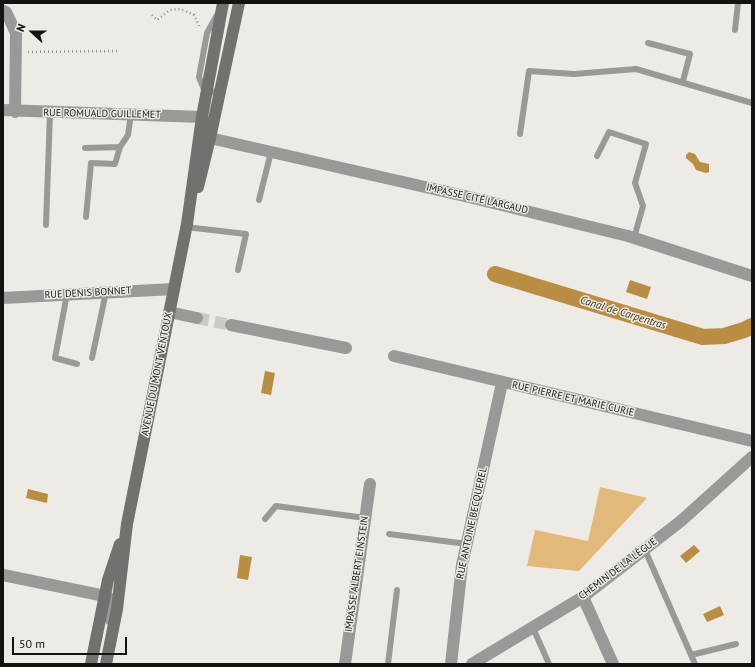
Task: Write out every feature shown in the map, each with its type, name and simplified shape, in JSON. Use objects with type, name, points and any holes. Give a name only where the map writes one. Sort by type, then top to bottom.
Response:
[{"type":"main road","name":"AVENUE DU MONT VENTOUX","points":[[106,664],[117,609],[127,524],[186,226],[205,137],[220,90],[239,3]]},
{"type":"main road","name":"AVENUE DU MONT VENTOUX","points":[[186,226],[200,178],[205,137],[202,117],[223,4]]},
{"type":"main road","name":"AVENUE DU MONT VENTOUX","points":[[91,664],[112,566],[127,524]]},
{"type":"street","points":[[3,11],[6,12],[16,33],[15,112]]},
{"type":"street","name":"RUE ROMUALD GUILLEMET","points":[[3,110],[15,112],[202,117]]},
{"type":"street","name":"IMPASSE CITÉ LARGAUD","points":[[205,137],[476,199],[634,238],[752,276]]},
{"type":"street","name":"RUE DENIS BONNET","points":[[3,298],[174,290]]},
{"type":"street","points":[[170,312],[197,318]]},
{"type":"street","points":[[230,325],[346,348]]},
{"type":"street","name":"RUE PIERRE ET MARIE CURIE","points":[[394,356],[502,383],[752,441]]},
{"type":"street","name":"RUE ANTOINE BECQUEREL","points":[[451,664],[462,565],[502,383]]},
{"type":"street","name":"CHEMIN DE LA LÈGUE","points":[[472,664],[583,597],[681,521],[752,457]]},
{"type":"street","name":"IMPASSE ALBERT EINSTEIN","points":[[345,664],[370,484]]},
{"type":"street","points":[[3,575],[109,598],[112,604],[109,649]]},
{"type":"street","points":[[583,597],[613,664]]},
{"type":"lane","points":[[735,30],[738,3]]},
{"type":"lane","points":[[648,43],[690,54],[683,81]]},
{"type":"lane","points":[[520,134],[529,71],[574,74],[636,68],[752,103]]},
{"type":"lane","points":[[206,94],[220,90]]},
{"type":"lane","points":[[46,225],[50,113]]},
{"type":"lane","points":[[86,217],[91,163],[114,164],[120,147],[128,134],[131,114]]},
{"type":"lane","points":[[598,156],[610,132],[646,144],[635,183],[643,206],[634,238]]},
{"type":"lane","points":[[85,148],[120,147]]},
{"type":"lane","points":[[259,200],[271,152]]},
{"type":"lane","points":[[186,226],[246,234],[238,270]]},
{"type":"lane","points":[[92,358],[106,292]]},
{"type":"lane","points":[[67,294],[55,358],[77,364]]},
{"type":"lane","points":[[265,519],[276,506],[365,518]]},
{"type":"lane","points":[[389,534],[467,544]]},
{"type":"lane","points":[[645,550],[695,664]]},
{"type":"lane","points":[[388,664],[397,590]]},
{"type":"lane","points":[[533,628],[549,664]]},
{"type":"lane","points":[[691,655],[736,644]]},
{"type":"path","points":[[152,15],[157,20],[170,10],[181,9],[194,15],[198,20],[200,28]]},
{"type":"path","points":[[15,52],[119,51]]},
{"type":"shaded area","points":[[689,152],[695,154],[700,162],[709,164],[709,172],[706,173],[696,170],[693,164],[686,158],[686,155]]},
{"type":"shaded area","points":[[630,280],[651,287],[647,299],[626,292]]},
{"type":"shaded area","points":[[265,371],[275,373],[271,395],[261,393]]},
{"type":"shaded area","points":[[600,487],[647,498],[579,571],[527,566],[535,530],[588,541]]},
{"type":"shaded area","points":[[28,489],[48,494],[47,503],[26,498]]},
{"type":"shaded area","points":[[694,545],[700,551],[686,563],[680,556]]},
{"type":"shaded area","points":[[240,555],[252,557],[248,580],[237,578]]},
{"type":"shaded area","points":[[720,606],[724,615],[707,622],[703,614]]},
{"type":"waterway","name":"Canal de Carpentras","points":[[495,274],[703,337],[724,336],[752,326]]},
{"type":"tunnel","points":[[197,318],[231,325]]}]
